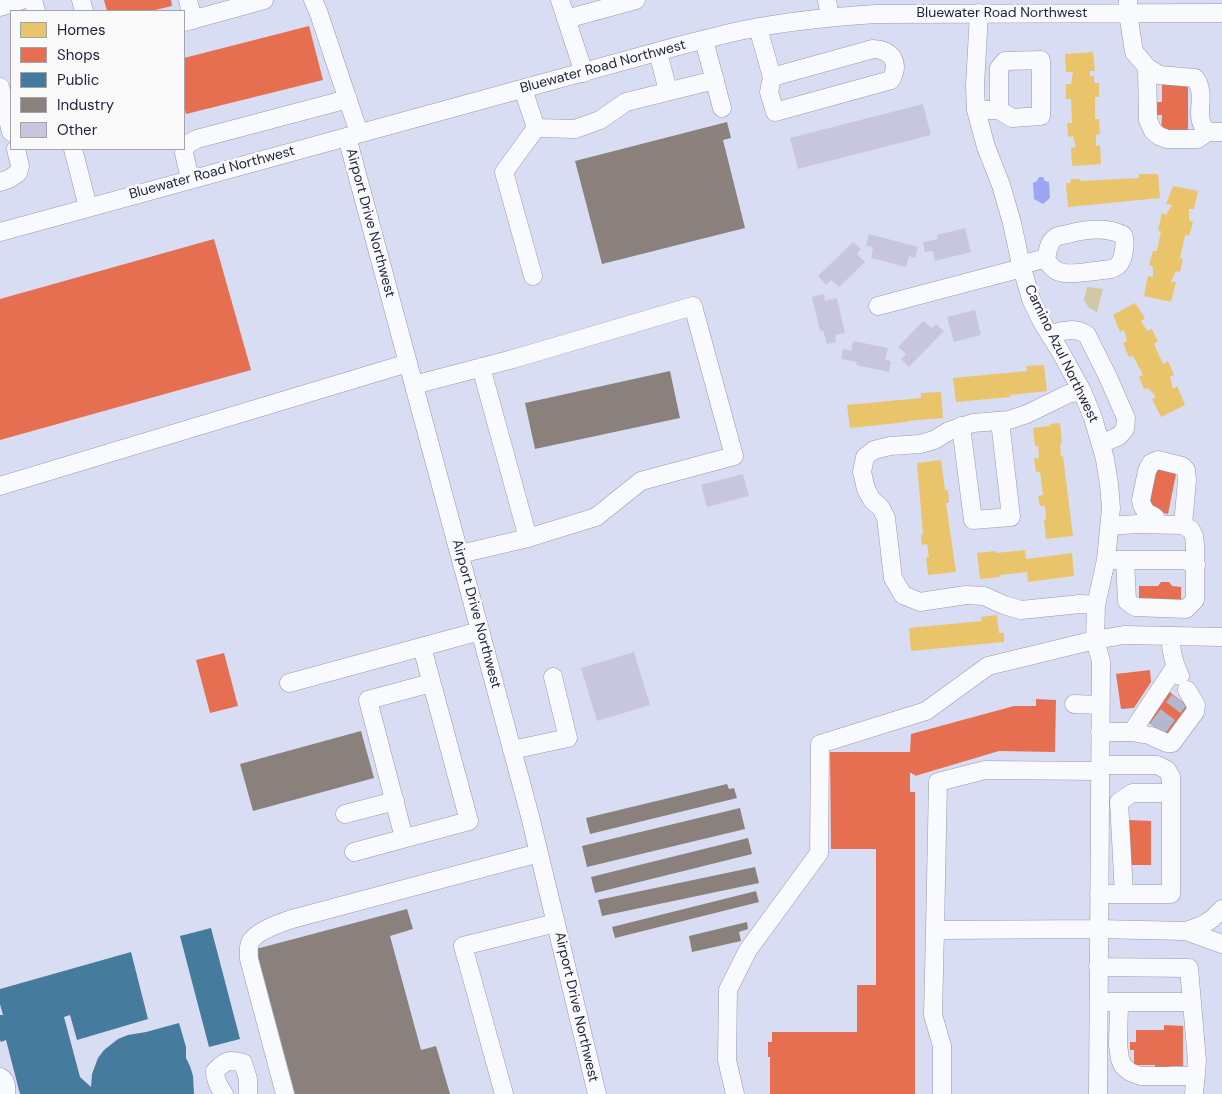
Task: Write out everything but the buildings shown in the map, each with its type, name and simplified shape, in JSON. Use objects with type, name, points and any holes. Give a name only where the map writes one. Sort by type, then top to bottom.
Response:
[{"type":"street","points":[[0,7],[22,0]]},
{"type":"street","points":[[188,0],[189,21],[233,4],[264,0]]},
{"type":"street","name":"Airport Drive Northwest","points":[[313,0],[348,99],[353,135],[408,363],[539,853],[597,1094]]},
{"type":"street","points":[[560,0],[584,73]]},
{"type":"street","points":[[566,19],[636,0]]},
{"type":"street","points":[[1128,6],[1134,52],[1147,67],[1159,76],[1195,78],[1200,84],[1202,126],[1215,132]]},
{"type":"street","name":"Bluewater Road Northwest","points":[[0,232],[731,32],[758,28],[829,8],[876,14],[979,14],[1050,7],[1128,6],[1222,13]]},
{"type":"street","name":"Camino Azul Northwest","points":[[979,14],[975,86],[976,110],[986,147],[1001,185],[1031,299],[1042,322],[1082,391],[1101,444],[1109,484],[1110,526],[1106,560],[1096,605],[1095,640],[1101,662],[1098,1094]]},
{"type":"street","points":[[758,28],[772,77],[769,92],[774,112],[890,80],[894,73],[895,65],[888,51],[873,49],[772,77]]},
{"type":"street","points":[[704,40],[722,108]]},
{"type":"street","points":[[658,52],[668,91]]},
{"type":"street","points":[[1147,67],[1148,120],[1152,131],[1167,139],[1198,139],[1215,132]]},
{"type":"street","points":[[536,128],[575,128],[600,120],[626,102],[715,80]]},
{"type":"street","points":[[0,87],[10,128]]},
{"type":"street","points":[[523,90],[536,128]]},
{"type":"street","points":[[185,149],[186,145],[197,139],[348,99]]},
{"type":"street","points":[[976,110],[999,110]]},
{"type":"street","points":[[533,276],[504,172],[536,128]]},
{"type":"street","points":[[0,182],[9,180],[18,173],[20,166],[16,150]]},
{"type":"street","points":[[73,150],[88,207]]},
{"type":"street","points":[[185,150],[190,179]]},
{"type":"street","points":[[878,306],[1046,258]]},
{"type":"street","points":[[414,385],[693,306],[734,456],[641,481],[596,517],[528,538],[460,554]]},
{"type":"street","points":[[1050,334],[1081,330],[1087,335],[1108,377],[1126,418],[1125,429],[1119,436],[1101,444]]},
{"type":"street","points":[[0,486],[408,363]]},
{"type":"street","points":[[481,367],[528,538]]},
{"type":"street","points":[[1082,391],[1068,394],[1028,414],[1009,420],[973,423],[961,426],[934,440],[920,444],[890,446],[874,450],[865,457],[862,472],[866,489],[872,500],[881,508],[886,518],[893,578],[903,595],[920,602],[966,595],[984,596],[1021,610],[1080,604],[1096,605]]},
{"type":"street","points":[[961,426],[973,520],[1011,517],[1000,421]]},
{"type":"street","points":[[1157,524],[1155,517],[1146,512],[1140,500],[1147,471],[1151,463],[1158,460],[1182,466],[1186,470],[1187,480],[1183,525]]},
{"type":"street","points":[[1110,526],[1137,524],[1183,525],[1191,530],[1194,536],[1196,566],[1195,600],[1186,609],[1135,607],[1127,601],[1125,560]]},
{"type":"street","points":[[1106,560],[1184,560],[1196,566]]},
{"type":"street","points":[[289,683],[480,631]]},
{"type":"street","points":[[735,1094],[727,1060],[728,990],[748,950],[819,853],[820,744],[926,711],[988,666],[1095,640],[1124,635],[1222,637]]},
{"type":"street","points":[[1100,732],[1154,732],[1167,743],[1172,743],[1195,712],[1196,705],[1183,695],[1171,650],[1170,636]]},
{"type":"street","points":[[354,852],[469,821],[422,647]]},
{"type":"street","points":[[1132,732],[1175,667]]},
{"type":"street","points":[[512,750],[568,738],[553,677]]},
{"type":"street","points":[[404,838],[368,700],[431,683]]},
{"type":"street","points":[[1074,704],[1100,705]]},
{"type":"street","points":[[942,1094],[942,1046],[933,1015],[938,782],[985,770],[1157,765],[1167,770],[1171,778],[1171,894],[1098,894]]},
{"type":"street","points":[[1124,894],[1119,802],[1132,793],[1171,793]]},
{"type":"street","points":[[345,814],[395,801]]},
{"type":"street","points":[[285,1094],[249,959],[249,945],[252,938],[292,919],[539,853]]},
{"type":"street","points":[[935,930],[1098,929],[1186,931],[1200,927],[1210,921],[1222,909]]},
{"type":"street","points":[[504,1094],[464,946],[556,923]]},
{"type":"street","points":[[1186,931],[1222,944]]},
{"type":"street","points":[[1098,967],[1189,968],[1197,1061],[1194,1094]]},
{"type":"street","points":[[1098,1002],[1192,1002]]},
{"type":"street","points":[[1119,1002],[1118,1045],[1123,1066],[1130,1072],[1140,1076],[1196,1076]]},
{"type":"street","points":[[224,1094],[215,1078],[215,1071],[223,1063],[232,1060],[243,1063],[248,1079],[248,1094]]},
{"type":"street","points":[[0,1077],[3,1078],[6,1085],[6,1094]]},
{"type":"shaded area","points":[[1087,287],[1103,289],[1097,312],[1089,308],[1084,300]]},
{"type":"water","points":[[1039,177],[1043,177],[1045,181],[1049,182],[1050,198],[1043,204],[1034,199],[1033,183]]},
{"type":"tunnel","points":[[1157,729],[1179,700]]}]
